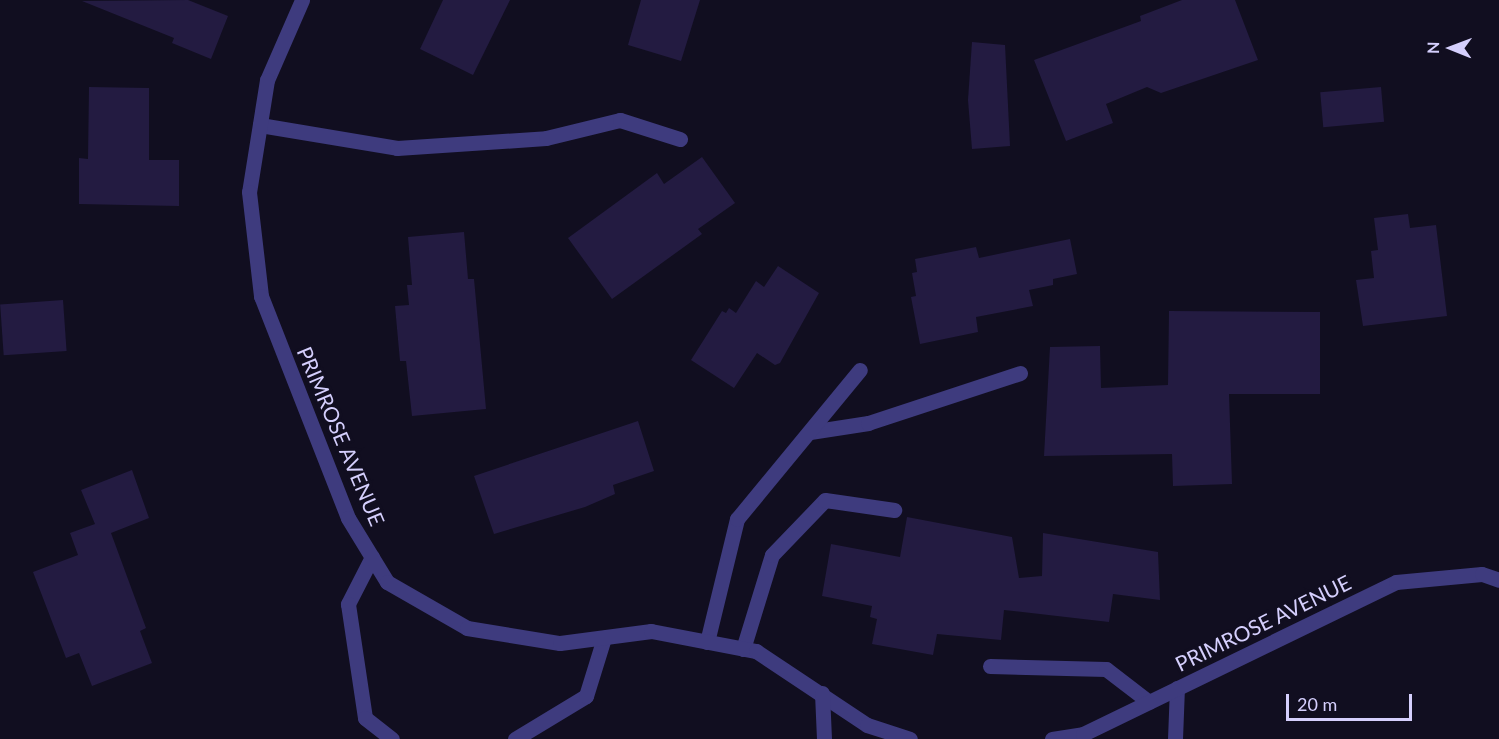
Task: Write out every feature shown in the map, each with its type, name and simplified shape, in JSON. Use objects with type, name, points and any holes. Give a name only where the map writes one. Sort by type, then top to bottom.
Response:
[{"type":"street","name":"PRIMROSE AVENUE","points":[[302,0],[267,80],[249,192],[261,296],[348,518],[387,582],[467,628],[560,643],[651,631],[756,651],[867,725],[910,739]]},
{"type":"street","points":[[260,125],[397,148],[546,138],[620,120],[680,139]]},
{"type":"street","points":[[707,642],[737,519],[860,370]]},
{"type":"street","points":[[810,432],[868,423],[1020,373]]},
{"type":"street","points":[[743,649],[772,555],[825,500],[894,510]]},
{"type":"street","points":[[372,557],[348,604],[365,718],[393,739]]},
{"type":"street","name":"PRIMROSE AVENUE","points":[[1052,739],[1083,734],[1396,582],[1482,574],[1499,580]]},
{"type":"street","points":[[515,739],[586,696],[604,638]]},
{"type":"street","points":[[990,666],[1106,669],[1149,702]]},
{"type":"street","points":[[1175,739],[1177,688]]},
{"type":"street","points":[[822,693],[824,739]]},
{"type":"building","points":[[188,0],[228,16],[211,59],[172,43],[174,38],[82,1]]},
{"type":"building","points":[[443,0],[510,0],[473,75],[420,49]]},
{"type":"building","points":[[641,0],[700,0],[681,61],[628,45]]},
{"type":"building","points":[[1182,0],[1235,0],[1258,60],[1161,93],[1147,87],[1106,104],[1113,123],[1066,141],[1034,60],[1141,21],[1140,16]]},
{"type":"building","points":[[972,42],[1005,45],[1010,146],[972,149],[968,100]]},
{"type":"building","points":[[89,87],[149,88],[149,160],[179,160],[179,206],[79,204],[79,158],[88,159]]},
{"type":"building","points":[[1381,87],[1384,122],[1323,127],[1320,92]]},
{"type":"building","points":[[702,157],[735,203],[698,229],[702,234],[612,299],[568,238],[657,173],[664,184]]},
{"type":"building","points":[[1408,214],[1410,228],[1436,225],[1447,316],[1363,326],[1356,280],[1374,278],[1371,251],[1378,250],[1374,218]]},
{"type":"building","points":[[464,232],[468,279],[474,279],[486,409],[412,416],[406,361],[400,361],[395,306],[409,305],[407,285],[412,285],[408,237]]},
{"type":"building","points":[[1070,239],[1077,274],[1053,279],[1053,285],[1029,290],[1033,306],[976,317],[978,332],[920,344],[911,297],[916,296],[912,273],[917,272],[915,259],[976,247],[979,258]]},
{"type":"building","points":[[778,266],[819,293],[780,363],[775,365],[757,353],[734,388],[691,360],[722,311],[726,313],[729,308],[736,313],[756,281],[764,287]]},
{"type":"building","points":[[63,300],[67,351],[4,355],[0,304]]},
{"type":"building","points":[[1169,311],[1320,312],[1320,394],[1229,394],[1232,484],[1173,486],[1172,454],[1044,456],[1050,347],[1100,346],[1101,388],[1168,385]]},
{"type":"building","points":[[638,421],[654,471],[613,485],[615,494],[585,507],[494,534],[474,476]]},
{"type":"building","points":[[132,470],[149,518],[111,533],[146,628],[140,631],[152,663],[92,686],[79,653],[66,658],[33,572],[78,555],[70,533],[95,524],[81,490]]},
{"type":"building","points":[[907,517],[1012,537],[1019,578],[1042,576],[1043,533],[1158,552],[1160,600],[1113,594],[1109,622],[1004,610],[1001,640],[937,634],[933,655],[872,644],[877,619],[870,617],[872,606],[822,596],[831,544],[900,557]]}]
